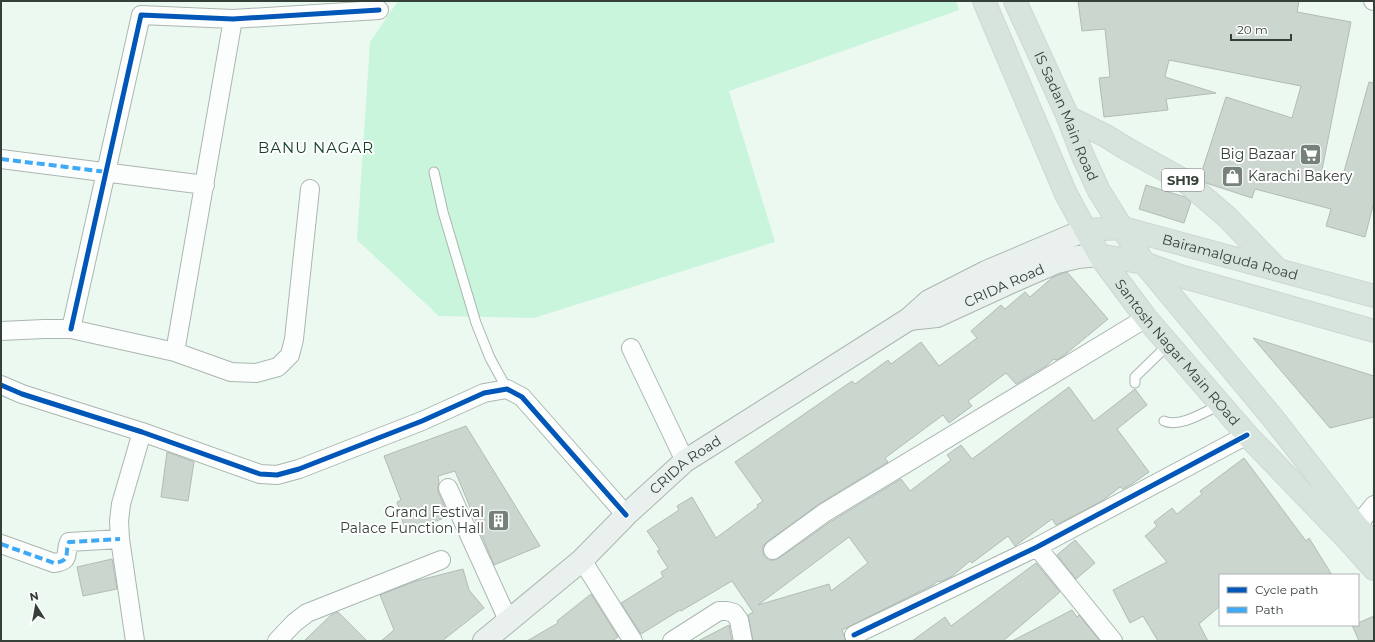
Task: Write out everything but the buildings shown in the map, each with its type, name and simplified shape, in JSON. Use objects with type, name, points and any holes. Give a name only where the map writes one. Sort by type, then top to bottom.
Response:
[{"type":"main road","points":[[984,1],[1066,194],[1085,230]]},
{"type":"main road","name":"IS Sadan Main Road","points":[[1015,1],[1068,117],[1082,154],[1099,191],[1144,263]]},
{"type":"main road","name":"SH19","points":[[1068,117],[1106,136],[1185,181],[1227,217],[1278,270]]},
{"type":"main road","points":[[1066,194],[1071,201],[1079,205],[1088,204],[1091,202],[1095,199],[1099,191]]},
{"type":"main road","name":"Bairamalguda Road","points":[[1085,230],[1122,228],[1374,296]]},
{"type":"main road","name":"Santosh Nagar Main ROad","points":[[1085,230],[1099,255],[1146,318],[1247,435],[1374,569]]},
{"type":"main road","name":"CRIDA Road","points":[[484,641],[582,560],[626,515],[685,461],[910,319],[929,301],[978,276],[1085,230]]},
{"type":"main road","name":"Bairamalguda Road","points":[[1099,255],[1144,263],[1180,276],[1374,331]]},
{"type":"main road","name":"CRIDA Road","points":[[910,319],[937,316],[1057,262],[1078,256],[1099,255]]},
{"type":"main road","points":[[1144,263],[1257,400],[1357,526],[1374,544]]},
{"type":"street","points":[[71,329],[141,15],[233,19],[379,10]]},
{"type":"street","points":[[175,352],[233,19]]},
{"type":"street","points":[[1,159],[205,185]]},
{"type":"street","points":[[1,331],[71,329],[175,352],[231,372],[256,373],[278,367],[290,354],[294,339],[310,189]]},
{"type":"street","points":[[773,550],[824,513],[1146,318]]},
{"type":"street","points":[[631,348],[685,461]]},
{"type":"street","points":[[1,386],[142,432],[260,474],[277,475],[299,469],[422,421],[484,393],[507,389],[522,397],[626,515]]},
{"type":"street","points":[[134,641],[119,522],[121,504],[142,432]]},
{"type":"street","points":[[854,635],[1037,547],[1247,435]]},
{"type":"street","points":[[448,488],[508,620]]},
{"type":"street","points":[[1357,526],[1374,505]]},
{"type":"street","points":[[1,544],[54,563],[64,560],[67,555],[67,547],[69,542],[120,539]]},
{"type":"street","points":[[1037,547],[1113,641]]},
{"type":"street","points":[[276,641],[294,623],[307,613],[441,560]]},
{"type":"street","points":[[582,560],[633,641]]},
{"type":"street","points":[[672,641],[719,611],[734,612],[740,620],[743,641]]},
{"type":"lane","points":[[434,172],[443,212],[476,323],[490,358],[507,389]]},
{"type":"lane","points":[[1135,383],[1135,377],[1169,344]]},
{"type":"lane","points":[[1164,421],[1170,424],[1178,423],[1221,404]]},
{"type":"green space","points":[[398,1],[956,1],[959,10],[729,91],[775,242],[534,318],[439,316],[357,240],[370,42]]},
{"type":"marked path","points":[[1,159],[107,172]]},
{"type":"marked path","points":[[1,544],[54,563],[60,562],[65,558],[69,542],[120,539]]},
{"type":"cycle path","points":[[71,329],[141,15],[233,19],[379,10]]},
{"type":"cycle path","points":[[1,385],[22,394],[142,432],[260,474],[277,475],[299,469],[422,421],[484,393],[507,389],[522,397],[626,515]]},
{"type":"cycle path","points":[[854,635],[1037,547],[1247,435]]},
{"type":"place","name":"Big Bazaar","points":[[1311,154]]},
{"type":"place","name":"Karachi Bakery","points":[[1232,176]]},
{"type":"place","name":"Grand Festival Palace Function Hall","points":[[499,520]]},
{"type":"district","name":"BANU NAGAR","points":[[316,147]]}]
